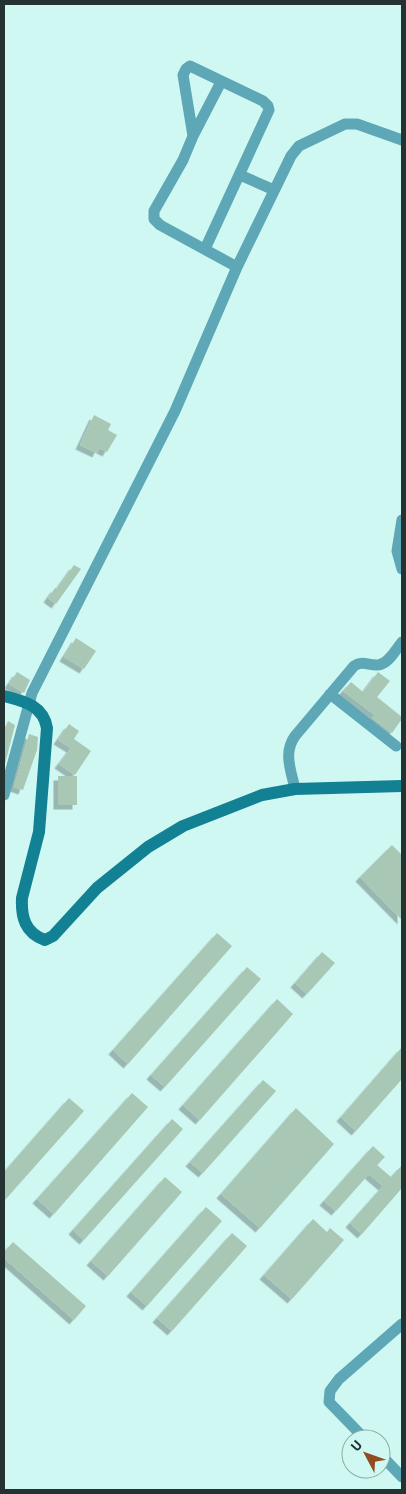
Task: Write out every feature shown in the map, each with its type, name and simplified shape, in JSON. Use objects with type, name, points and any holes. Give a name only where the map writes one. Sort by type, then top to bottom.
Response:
[{"type":"main road","points":[[4,696],[29,703],[43,714],[47,728],[39,832],[22,898],[21,909],[29,930],[45,940],[53,936],[97,888],[148,847],[170,832],[183,826],[262,795],[295,789],[402,786]]},
{"type":"street","points":[[194,136],[183,75],[188,66],[193,66],[268,106],[269,110],[205,249]]},
{"type":"street","points":[[221,82],[153,215],[154,219],[160,224],[237,267]]},
{"type":"street","points":[[4,795],[32,693],[175,411],[237,267],[291,156],[299,146],[345,124],[357,124],[402,140]]},
{"type":"street","points":[[240,175],[274,190]]},
{"type":"street","points":[[402,520],[397,551],[402,569]]},
{"type":"street","points":[[295,789],[288,753],[289,745],[354,666],[362,662],[378,665],[383,663],[402,642]]},
{"type":"street","points":[[330,694],[396,746]]},
{"type":"street","points":[[355,1429],[329,1402],[330,1391],[339,1379],[402,1324]]},
{"type":"street","points":[[391,1465],[402,1477]]},
{"type":"building","points":[[94,415],[111,424],[108,430],[117,435],[107,452],[99,448],[97,453],[80,445]]},
{"type":"building","points":[[74,565],[81,569],[56,604],[48,598]]},
{"type":"building","points":[[76,638],[96,651],[84,669],[64,657]]},
{"type":"building","points":[[17,672],[30,680],[24,693],[9,684]]},
{"type":"building","points":[[378,672],[390,681],[377,697],[402,717],[392,733],[372,718],[375,715],[343,691],[351,682],[363,692]]},
{"type":"building","points":[[8,721],[15,725],[4,768],[4,730]]},
{"type":"building","points":[[69,724],[79,731],[74,739],[91,751],[75,775],[59,764],[71,748],[58,740]]},
{"type":"building","points":[[29,734],[38,737],[37,750],[23,790],[14,787]]},
{"type":"building","points":[[58,776],[77,776],[77,805],[58,805]]},
{"type":"building","points":[[392,845],[402,855],[402,920],[360,877]]},
{"type":"building","points":[[217,933],[232,946],[128,1064],[113,1050]]},
{"type":"building","points":[[322,952],[335,963],[307,994],[295,983]]},
{"type":"building","points":[[247,967],[261,979],[165,1087],[151,1075]]},
{"type":"building","points":[[277,999],[293,1014],[200,1120],[183,1105]]},
{"type":"building","points":[[402,1047],[402,1079],[356,1131],[341,1117]]},
{"type":"building","points":[[263,1080],[276,1091],[203,1173],[190,1162]]},
{"type":"building","points":[[132,1093],[148,1107],[54,1214],[37,1199]]},
{"type":"building","points":[[69,1098],[84,1111],[4,1201],[4,1172]]},
{"type":"building","points":[[296,1108],[334,1144],[260,1228],[221,1194]]},
{"type":"building","points":[[172,1119],[183,1129],[84,1240],[73,1230]]},
{"type":"building","points":[[373,1146],[385,1157],[377,1165],[391,1177],[402,1165],[402,1188],[362,1234],[350,1223],[383,1186],[369,1174],[336,1211],[324,1201]]},
{"type":"building","points":[[165,1177],[182,1192],[108,1276],[91,1261]]},
{"type":"building","points":[[206,1207],[222,1221],[147,1306],[131,1292]]},
{"type":"building","points":[[313,1219],[327,1232],[330,1228],[344,1240],[292,1299],[264,1275]]},
{"type":"building","points":[[232,1233],[247,1246],[172,1331],[157,1318]]},
{"type":"building","points":[[13,1242],[86,1306],[74,1320],[4,1258],[4,1252]]}]
